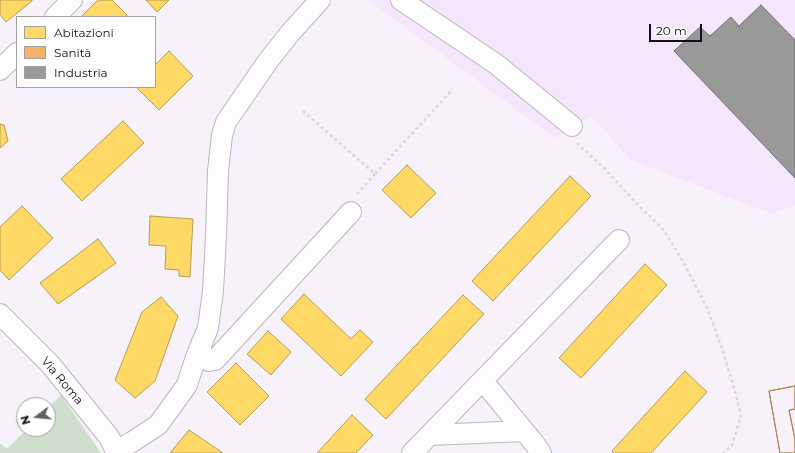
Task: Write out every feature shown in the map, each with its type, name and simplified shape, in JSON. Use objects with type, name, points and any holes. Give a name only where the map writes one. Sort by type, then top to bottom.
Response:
[{"type":"street","points":[[55,16],[72,0]]},
{"type":"street","points":[[117,452],[158,425],[187,385],[196,357],[208,328],[213,291],[218,171],[222,135],[226,122],[282,43],[320,0]]},
{"type":"street","points":[[401,0],[496,64],[574,135]]},
{"type":"street","points":[[0,70],[16,54]]},
{"type":"street","points":[[201,344],[201,351],[204,358],[209,361],[215,360],[351,212]]},
{"type":"street","points":[[412,453],[619,240]]},
{"type":"street","name":"Via Roma","points":[[0,314],[50,364],[109,437],[117,452]]},
{"type":"street","points":[[483,381],[541,453]]},
{"type":"street","points":[[430,435],[524,431]]},
{"type":"path","points":[[351,212],[347,206],[452,90]]},
{"type":"path","points":[[303,112],[375,174]]},
{"type":"path","points":[[574,135],[638,205],[664,230],[685,265],[707,308],[724,355],[741,416],[732,444],[723,453]]},
{"type":"path","points":[[12,453],[25,440]]},
{"type":"path","points":[[0,449],[4,453]]},
{"type":"shaded area","points":[[368,0],[795,0],[795,205],[772,214],[631,160],[591,116],[555,138]]},
{"type":"green space","points":[[61,395],[101,453],[0,453],[0,443],[7,449],[19,437],[56,437],[56,400]]},
{"type":"building: Abitazioni","points":[[0,0],[32,1],[6,22],[0,15]]},
{"type":"building: Abitazioni","points":[[98,0],[112,0],[127,15],[126,16],[82,16]]},
{"type":"building: Abitazioni","points":[[146,0],[169,0],[157,12]]},
{"type":"building: Abitazioni","points":[[169,51],[193,76],[159,110],[137,88],[156,88],[156,64]]},
{"type":"building: Abitazioni","points":[[123,121],[144,143],[82,201],[61,179]]},
{"type":"building: Abitazioni","points":[[0,124],[4,125],[8,141],[0,148]]},
{"type":"building: Abitazioni","points":[[407,165],[436,193],[411,218],[382,190]]},
{"type":"building: Abitazioni","points":[[570,176],[591,196],[493,301],[472,281]]},
{"type":"building: Abitazioni","points":[[22,206],[53,238],[9,280],[0,270],[0,227]]},
{"type":"building: Abitazioni","points":[[150,216],[193,219],[190,277],[179,276],[179,270],[165,269],[166,246],[149,245]]},
{"type":"building: Abitazioni","points":[[98,239],[116,263],[58,304],[40,283]]},
{"type":"building: Abitazioni","points":[[645,264],[667,285],[581,378],[559,358]]},
{"type":"building: Abitazioni","points":[[304,294],[351,339],[360,330],[373,342],[341,376],[281,319]]},
{"type":"building: Abitazioni","points":[[463,295],[484,314],[386,419],[365,399]]},
{"type":"building: Abitazioni","points":[[161,297],[178,316],[155,381],[135,398],[115,380],[142,312]]},
{"type":"building: Abitazioni","points":[[268,331],[291,352],[271,375],[247,354]]},
{"type":"building: Abitazioni","points":[[236,363],[269,396],[240,425],[207,392]]},
{"type":"building: Abitazioni","points":[[685,371],[707,392],[651,453],[614,453],[612,451]]},
{"type":"building: Abitazioni","points":[[352,415],[373,435],[356,453],[317,453]]},
{"type":"building: Abitazioni","points":[[189,430],[223,453],[170,453]]},
{"type":"building: Sanità","points":[[795,386],[795,409],[789,410],[795,439],[795,453],[780,453],[769,391]]},
{"type":"building: Sanità","points":[[795,386],[795,409],[789,410],[795,439],[795,453],[780,453],[769,391]]},
{"type":"building: Industria","points":[[761,5],[795,40],[795,178],[674,51],[700,27],[710,36],[731,17],[739,26]]}]
